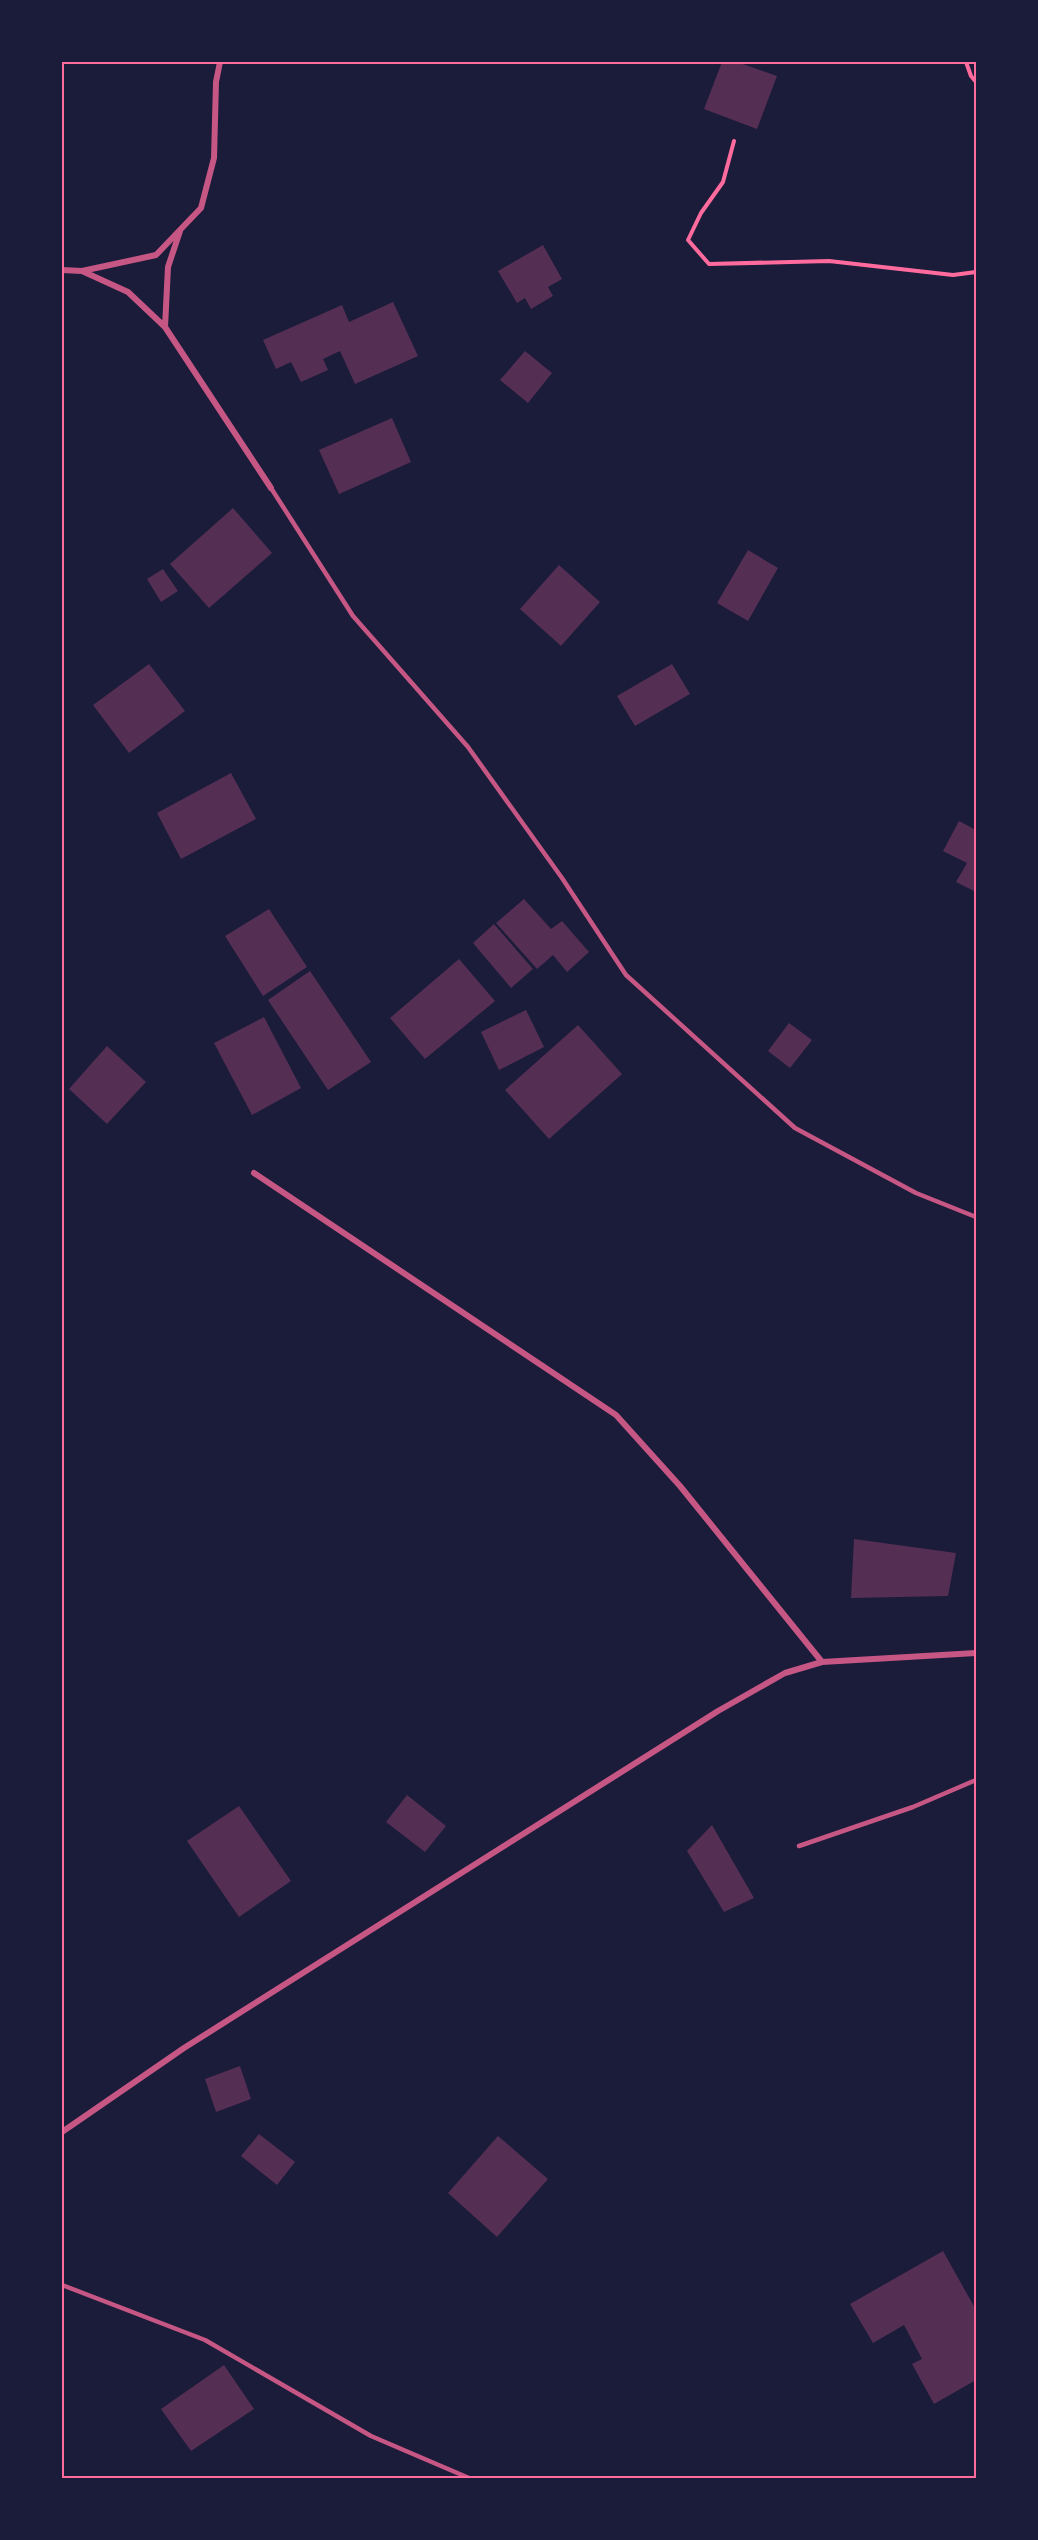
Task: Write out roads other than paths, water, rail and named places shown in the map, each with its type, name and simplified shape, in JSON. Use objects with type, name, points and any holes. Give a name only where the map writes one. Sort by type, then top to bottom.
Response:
[{"type":"street","points":[[62,270],[82,271],[156,255],[201,208],[214,158],[216,82],[220,62]]},
{"type":"street","points":[[165,327],[168,267],[182,228]]},
{"type":"street","points":[[82,271],[128,292],[165,327],[271,488]]},
{"type":"street","points":[[254,1173],[616,1415],[680,1486],[822,1662]]},
{"type":"street","points":[[62,2132],[184,2048],[718,1711],[785,1673],[822,1662],[976,1653]]},
{"type":"lane","points":[[271,488],[353,616],[468,747],[562,878],[626,975],[795,1128],[916,1193],[976,1217]]},
{"type":"lane","points":[[799,1846],[913,1807],[976,1780]]},
{"type":"lane","points":[[62,2285],[205,2340],[371,2436],[469,2478]]}]
